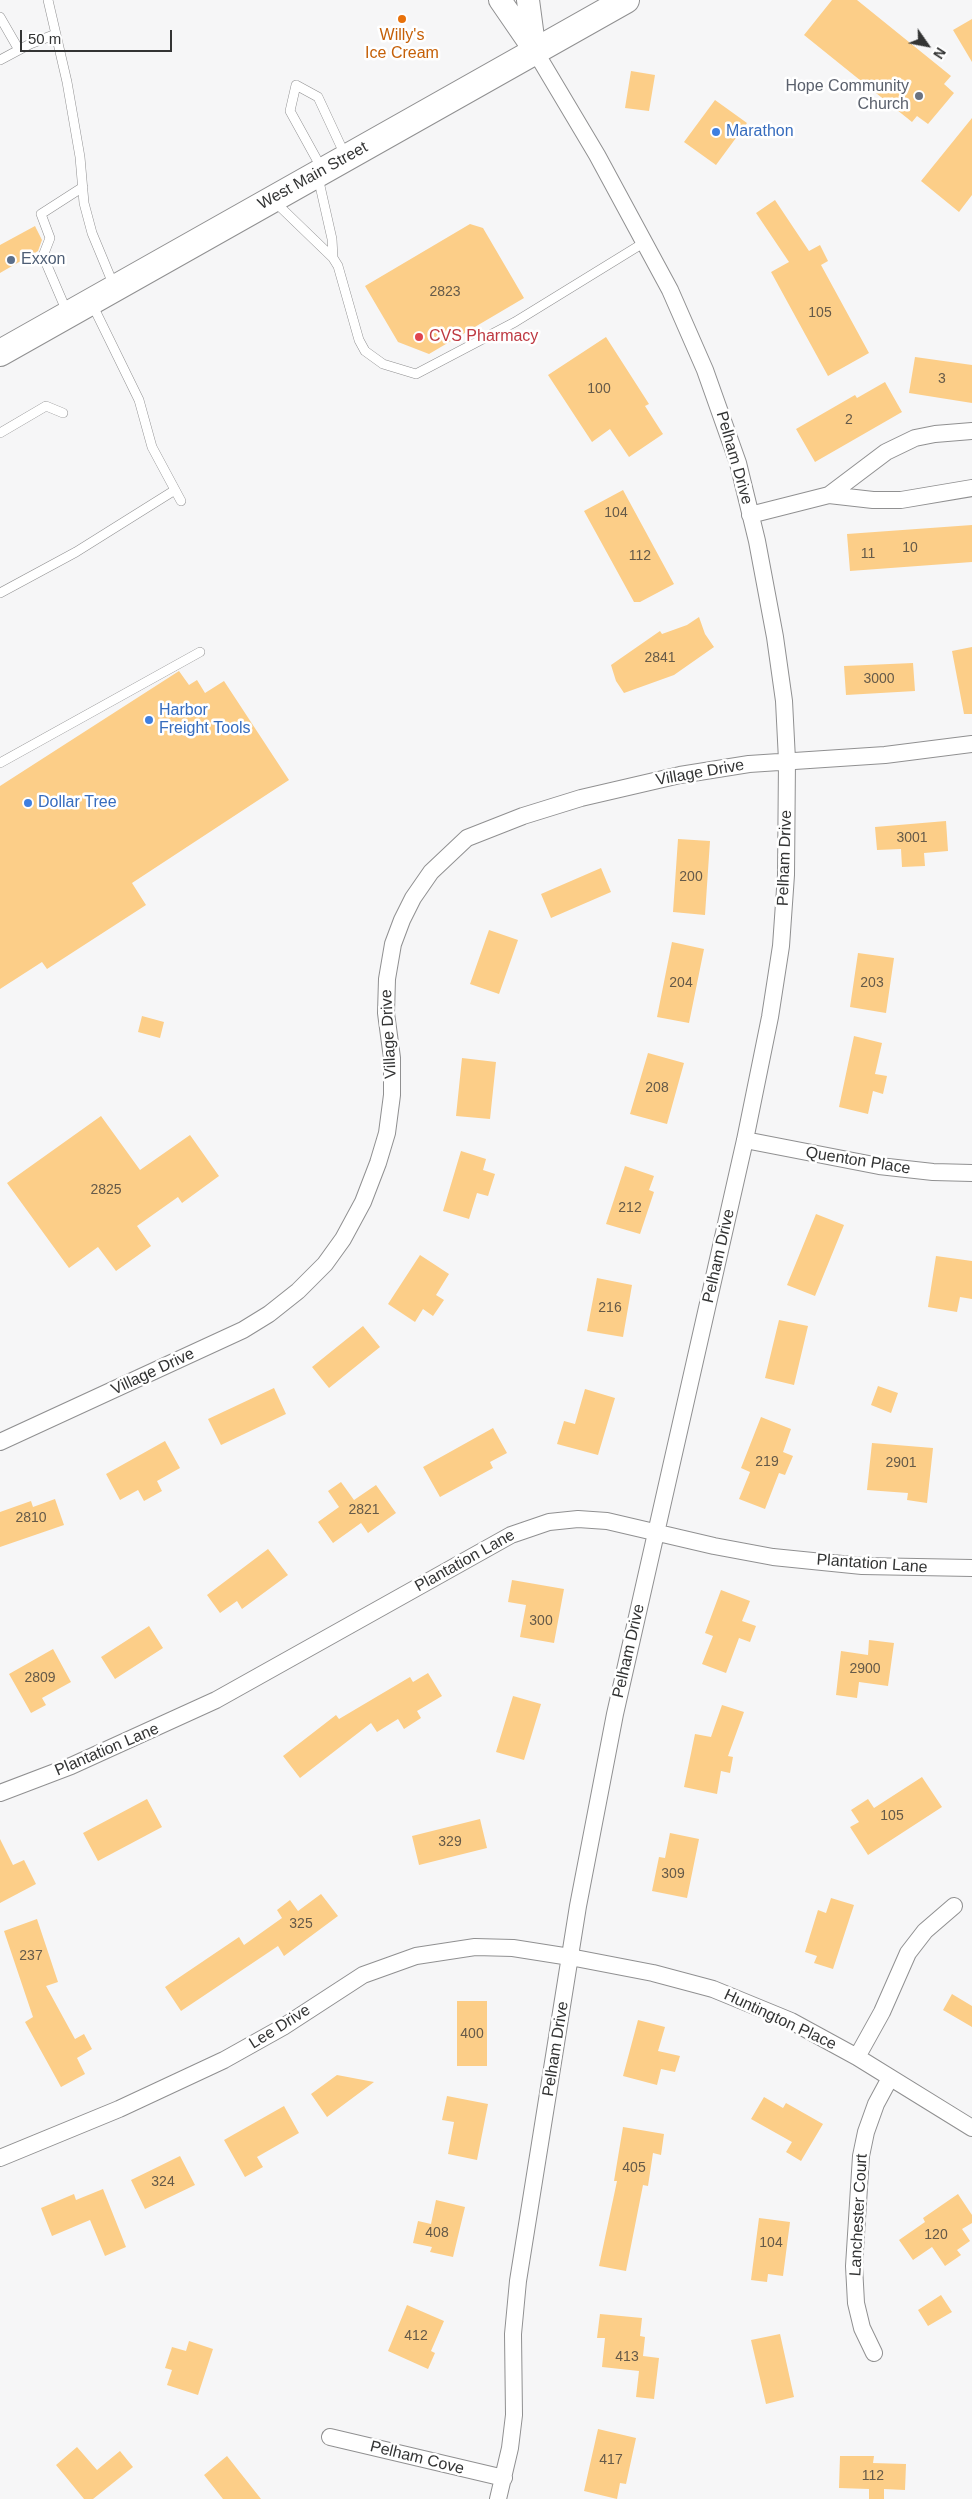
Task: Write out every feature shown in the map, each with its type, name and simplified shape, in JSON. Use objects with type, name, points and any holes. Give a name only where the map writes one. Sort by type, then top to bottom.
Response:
[{"type":"main road","points":[[500,0],[535,51]]},
{"type":"main road","points":[[528,0],[535,51]]},
{"type":"main road","name":"West Main Street","points":[[0,352],[626,0]]},
{"type":"street","name":"Pelham Drive","points":[[498,2499],[504,2478],[514,2415],[513,2334],[518,2281],[570,1957],[615,1714],[745,1140],[770,1017],[780,946],[786,875],[787,760],[784,701],[775,637],[738,463],[705,370],[670,290],[597,155],[535,51]]},
{"type":"street","points":[[829,495],[886,452],[915,438],[972,431]]},
{"type":"street","points":[[750,514],[829,495],[873,500],[901,500],[972,488]]},
{"type":"street","name":"Village Drive","points":[[0,1442],[243,1330],[269,1314],[298,1291],[324,1264],[343,1239],[363,1202],[387,1133],[392,1095],[392,1058],[386,1013],[387,978],[393,944],[413,898],[431,872],[467,838],[523,816],[581,798],[680,775],[787,760],[885,755],[972,744]]},
{"type":"street","name":"Quenton Place","points":[[745,1140],[879,1166],[933,1172],[972,1173]]},
{"type":"street","name":"Plantation Lane","points":[[0,1793],[71,1766],[216,1700],[522,1531],[550,1522],[578,1519],[607,1520],[773,1557],[862,1566],[972,1568]]},
{"type":"street","points":[[857,2057],[882,2012],[908,1953],[925,1931],[954,1906]]},
{"type":"street","name":"Lee Drive","points":[[1,2153],[188,2078],[283,2027],[356,1979],[382,1966],[438,1951],[475,1947],[513,1948],[570,1957]]},
{"type":"street","name":"Huntington Place","points":[[570,1957],[653,1973],[713,1989],[791,2021],[857,2057],[972,2128]]},
{"type":"street","name":"Lanchester Court","points":[[874,2353],[862,2328],[856,2303],[854,2266],[861,2156],[866,2132],[876,2104],[890,2078]]},
{"type":"street","name":"Pelham Cove","points":[[330,2437],[504,2478]]},
{"type":"lane","points":[[48,0],[67,82],[92,233],[115,288]]},
{"type":"lane","points":[[0,17],[19,50]]},
{"type":"lane","points":[[0,60],[56,34]]},
{"type":"lane","points":[[332,258],[331,232],[320,172],[290,111],[296,85],[318,97],[346,157]]},
{"type":"lane","points":[[68,314],[43,256],[50,238],[41,214],[83,187]]},
{"type":"lane","points":[[272,199],[332,258],[346,287],[360,340],[365,351],[383,364],[416,374],[516,322],[645,242]]},
{"type":"lane","points":[[90,301],[139,400],[152,447],[180,501]]},
{"type":"lane","points":[[0,433],[46,406],[63,413]]},
{"type":"lane","points":[[0,593],[76,552],[174,490]]},
{"type":"lane","points":[[0,763],[200,652]]},
{"type":"building","name":"Hope Community Church","points":[[832,0],[857,0],[951,76],[944,84],[954,93],[928,124],[917,116],[912,122],[804,35]]},
{"type":"building","points":[[972,19],[972,62],[953,30]]},
{"type":"building","points":[[631,71],[655,75],[649,111],[625,108]]},
{"type":"building","name":"Marathon","points":[[715,100],[747,123],[716,165],[684,142]]},
{"type":"building","points":[[972,118],[972,195],[959,212],[921,181]]},
{"type":"building","points":[[775,200],[809,251],[820,245],[828,261],[821,265],[869,353],[828,376],[771,272],[789,262],[756,213]]},
{"type":"building","name":"CVS Pharmacy","points":[[470,224],[483,228],[524,298],[429,354],[398,342],[365,286]]},
{"type":"building","name":"Exxon","points":[[35,226],[42,240],[38,251],[0,273],[0,245]]},
{"type":"building","points":[[606,337],[649,404],[645,406],[663,434],[629,457],[610,429],[592,442],[548,375]]},
{"type":"building","points":[[915,357],[972,365],[972,403],[909,393]]},
{"type":"building","points":[[885,382],[902,412],[815,462],[796,429],[855,395],[857,398]]},
{"type":"building","points":[[623,490],[674,584],[640,602],[634,602],[584,511]]},
{"type":"building","points":[[972,525],[972,562],[850,571],[847,534]]},
{"type":"building","points":[[699,617],[705,634],[714,647],[674,675],[624,693],[616,681],[611,665],[660,631],[662,634],[687,625]]},
{"type":"building","points":[[972,647],[972,714],[964,714],[952,651]]},
{"type":"building","points":[[913,663],[915,691],[846,695],[844,666]]},
{"type":"building","points":[[179,671],[189,685],[197,680],[205,693],[224,681],[289,780],[132,883],[146,905],[47,969],[42,962],[0,989],[0,786]]},
{"type":"building","points":[[946,821],[948,851],[924,853],[925,866],[902,867],[901,849],[877,850],[875,827]]},
{"type":"building","points":[[678,839],[710,841],[705,915],[673,912]]},
{"type":"building","points":[[601,868],[611,892],[551,918],[541,894]]},
{"type":"building","points":[[489,930],[518,940],[499,994],[470,984]]},
{"type":"building","points":[[672,942],[704,949],[689,1023],[657,1017]]},
{"type":"building","points":[[858,953],[894,958],[886,1013],[850,1007]]},
{"type":"building","points":[[142,1016],[164,1022],[160,1038],[138,1032]]},
{"type":"building","points":[[854,1036],[882,1043],[875,1074],[887,1076],[883,1094],[873,1091],[868,1114],[839,1107]]},
{"type":"building","points":[[648,1053],[684,1063],[667,1124],[630,1114]]},
{"type":"building","points":[[462,1058],[496,1062],[490,1119],[456,1116]]},
{"type":"building","points":[[101,1116],[140,1170],[190,1135],[219,1176],[182,1203],[178,1197],[137,1226],[151,1246],[116,1271],[98,1247],[69,1268],[7,1183]]},
{"type":"building","points":[[461,1151],[486,1159],[483,1170],[495,1174],[488,1196],[477,1193],[469,1219],[443,1211]]},
{"type":"building","points":[[625,1166],[654,1176],[649,1190],[654,1192],[640,1234],[606,1224]]},
{"type":"building","points":[[816,1214],[844,1225],[815,1296],[787,1285]]},
{"type":"building","points":[[420,1255],[449,1274],[436,1295],[444,1300],[433,1316],[423,1309],[415,1322],[388,1304]]},
{"type":"building","points":[[936,1256],[972,1261],[972,1299],[960,1297],[957,1312],[928,1307]]},
{"type":"building","points":[[597,1278],[632,1285],[623,1337],[587,1331]]},
{"type":"building","points":[[779,1320],[808,1326],[794,1385],[765,1378]]},
{"type":"building","points":[[363,1326],[380,1347],[329,1388],[312,1367]]},
{"type":"building","points":[[878,1386],[898,1393],[891,1413],[871,1405]]},
{"type":"building","points":[[274,1388],[286,1414],[221,1445],[208,1419]]},
{"type":"building","points":[[585,1389],[615,1398],[598,1455],[557,1444],[564,1421],[575,1424]]},
{"type":"building","points":[[761,1417],[791,1429],[783,1452],[793,1456],[785,1475],[779,1473],[765,1509],[739,1499],[750,1472],[741,1468]]},
{"type":"building","points":[[493,1428],[507,1453],[490,1462],[493,1468],[440,1497],[423,1467]]},
{"type":"building","points":[[165,1441],[180,1468],[157,1481],[162,1491],[144,1501],[138,1490],[120,1500],[106,1474]]},
{"type":"building","points":[[872,1443],[933,1448],[927,1503],[907,1500],[908,1493],[867,1490]]},
{"type":"building","points":[[341,1482],[354,1500],[376,1485],[396,1513],[368,1533],[361,1523],[333,1543],[318,1522],[339,1507],[328,1491]]},
{"type":"building","points":[[55,1499],[64,1525],[0,1547],[0,1512],[31,1501],[33,1507]]},
{"type":"building","points":[[268,1549],[288,1575],[242,1609],[237,1601],[220,1613],[207,1595]]},
{"type":"building","points":[[512,1580],[564,1589],[554,1643],[520,1637],[526,1605],[508,1602]]},
{"type":"building","points":[[721,1590],[750,1601],[742,1621],[756,1626],[750,1642],[739,1638],[726,1673],[702,1664],[713,1636],[705,1633]]},
{"type":"building","points":[[149,1626],[163,1648],[115,1679],[101,1657]]},
{"type":"building","points":[[869,1640],[894,1643],[888,1686],[859,1682],[857,1698],[836,1695],[841,1651],[868,1655]]},
{"type":"building","points":[[53,1649],[71,1682],[42,1698],[46,1705],[31,1713],[9,1674]]},
{"type":"building","points":[[428,1673],[442,1696],[417,1711],[421,1718],[404,1729],[398,1719],[377,1732],[371,1723],[300,1778],[283,1756],[336,1715],[339,1719],[410,1677],[413,1682]]},
{"type":"building","points":[[513,1696],[541,1704],[524,1760],[496,1752]]},
{"type":"building","points":[[722,1705],[744,1712],[728,1756],[733,1757],[730,1773],[721,1771],[717,1794],[684,1787],[695,1734],[711,1737]]},
{"type":"building","points":[[922,1777],[942,1807],[868,1855],[850,1827],[859,1822],[851,1810],[868,1799],[874,1808]]},
{"type":"building","points":[[147,1799],[162,1827],[98,1861],[83,1833]]},
{"type":"building","points":[[480,1819],[487,1848],[419,1865],[412,1836]]},
{"type":"building","points":[[670,1833],[699,1839],[687,1898],[652,1891],[659,1857],[665,1858]]},
{"type":"building","points":[[0,1839],[13,1865],[24,1860],[36,1884],[0,1903]]},
{"type":"building","points":[[321,1894],[338,1916],[284,1956],[278,1946],[181,2011],[165,1987],[239,1937],[244,1945],[282,1918],[277,1910],[290,1900],[298,1911]]},
{"type":"building","points":[[831,1898],[854,1905],[833,1969],[814,1963],[817,1956],[805,1952],[818,1910],[826,1913]]},
{"type":"building","points":[[37,1919],[58,1982],[46,1986],[75,2039],[84,2034],[92,2049],[77,2058],[85,2074],[61,2087],[25,2022],[33,2017],[4,1931]]},
{"type":"building","points":[[952,1994],[972,2006],[972,2027],[943,2010]]},
{"type":"building","points":[[457,2001],[487,2001],[487,2066],[457,2066]]},
{"type":"building","points":[[638,2020],[665,2027],[658,2051],[680,2056],[675,2072],[661,2069],[657,2085],[623,2076]]},
{"type":"building","points":[[337,2075],[374,2082],[327,2117],[311,2094]]},
{"type":"building","points":[[447,2096],[488,2104],[477,2160],[448,2154],[454,2122],[442,2120]]},
{"type":"building","points":[[764,2097],[783,2108],[786,2103],[823,2124],[801,2161],[786,2152],[792,2142],[751,2119]]},
{"type":"building","points":[[284,2106],[299,2133],[257,2157],[263,2167],[245,2177],[224,2140]]},
{"type":"building","points":[[623,2127],[664,2134],[661,2155],[653,2153],[648,2186],[643,2185],[626,2271],[599,2266],[617,2181],[614,2181]]},
{"type":"building","points":[[180,2156],[195,2185],[145,2209],[131,2180]]},
{"type":"building","points":[[103,2189],[126,2247],[105,2256],[90,2220],[52,2236],[41,2208],[74,2194],[76,2200]]},
{"type":"building","points":[[958,2194],[972,2215],[972,2223],[962,2229],[970,2241],[957,2250],[961,2255],[945,2266],[932,2247],[913,2260],[899,2240],[925,2222],[923,2218]]},
{"type":"building","points":[[436,2200],[465,2207],[453,2257],[430,2252],[432,2247],[413,2243],[418,2221],[431,2224]]},
{"type":"building","points":[[759,2218],[790,2222],[783,2276],[768,2274],[767,2282],[751,2280]]},
{"type":"building","points":[[941,2295],[952,2312],[928,2326],[918,2310]]},
{"type":"building","points":[[407,2305],[444,2321],[431,2351],[435,2353],[428,2369],[388,2351]]},
{"type":"building","points":[[600,2314],[642,2318],[640,2336],[645,2337],[643,2356],[659,2358],[654,2399],[636,2397],[639,2371],[602,2367],[605,2338],[597,2338]]},
{"type":"building","points":[[780,2334],[794,2397],[766,2404],[751,2340]]},
{"type":"building","points":[[189,2341],[213,2349],[198,2395],[167,2385],[172,2370],[165,2368],[172,2347],[186,2351]]},
{"type":"building","points":[[598,2429],[636,2438],[626,2484],[620,2483],[617,2499],[584,2491]]},
{"type":"building","points":[[77,2447],[97,2470],[120,2451],[133,2467],[93,2499],[84,2499],[56,2465]]},
{"type":"building","points":[[227,2456],[261,2499],[223,2499],[204,2475]]},
{"type":"building","points":[[840,2456],[874,2456],[873,2463],[906,2464],[905,2490],[884,2489],[884,2499],[869,2499],[869,2489],[839,2488]]},
{"type":"place","name":"Willy's Ice Cream","points":[[402,19]]},
{"type":"place","name":"Hope Community Church","points":[[919,96]]},
{"type":"place","name":"Marathon","points":[[716,132]]},
{"type":"place","name":"Exxon","points":[[11,260]]},
{"type":"place","name":"CVS Pharmacy","points":[[419,337]]},
{"type":"place","name":"Harbor Freight Tools","points":[[149,720]]},
{"type":"place","name":"Dollar Tree","points":[[28,803]]}]
